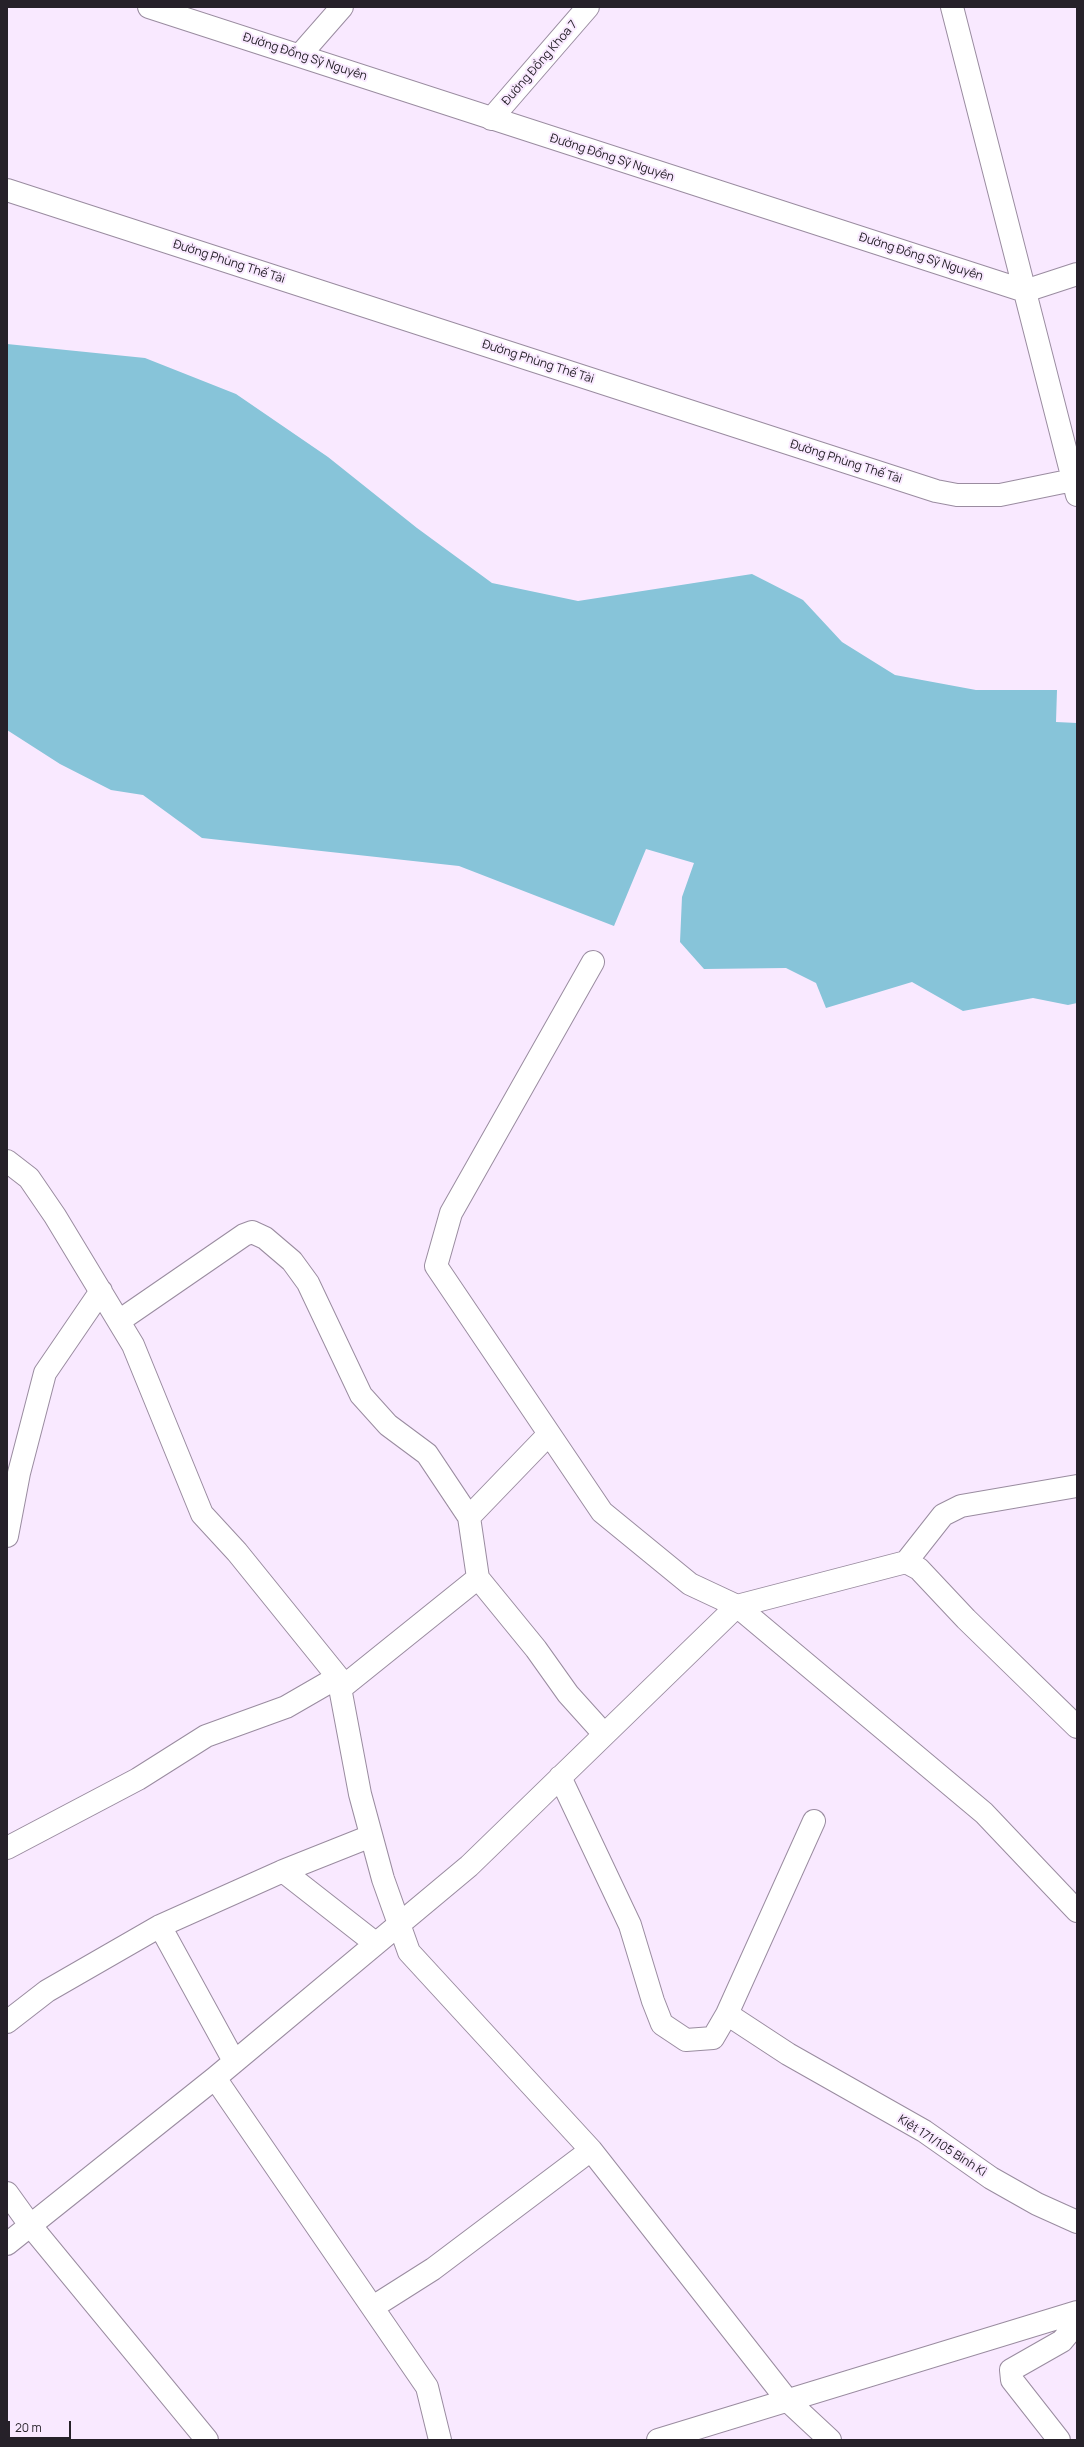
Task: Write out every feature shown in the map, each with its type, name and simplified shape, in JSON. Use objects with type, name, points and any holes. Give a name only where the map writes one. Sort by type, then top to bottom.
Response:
[{"type":"street","name":"Đường Đồng Sỹ Nguyên","points":[[149,7],[1025,291]]},
{"type":"street","points":[[300,55],[342,7]]},
{"type":"street","name":"Đường Đồng Khoa 7","points":[[491,119],[588,7]]},
{"type":"street","points":[[952,7],[1075,487]]},
{"type":"street","name":"Đường Phùng Thế Tài","points":[[7,190],[936,491],[970,495],[1000,495],[1075,487]]},
{"type":"street","points":[[1025,291],[1077,274]]},
{"type":"street","points":[[592,962],[451,1213],[436,1266],[602,1512],[690,1584],[737,1606],[984,1813],[1077,1911]]},
{"type":"street","points":[[7,1161],[28,1178],[55,1216],[133,1345],[202,1514],[237,1552],[339,1683],[360,1794],[371,1836],[409,1952],[591,2150],[788,2401],[830,2440]]},
{"type":"street","points":[[119,1321],[244,1235],[258,1233],[292,1261],[308,1283],[361,1395],[388,1425],[427,1454],[469,1517],[478,1578],[536,1649],[568,1694],[604,1734]]},
{"type":"street","points":[[7,1536],[10,1511],[45,1373],[101,1291]]},
{"type":"street","points":[[469,1517],[549,1434]]},
{"type":"street","points":[[7,2244],[215,2078],[468,1866],[737,1606],[906,1562],[942,1516],[961,1506],[1077,1486]]},
{"type":"street","points":[[906,1562],[919,1569],[966,1619],[1077,1727]]},
{"type":"street","points":[[7,1848],[124,1787],[206,1736],[286,1707],[339,1683],[478,1578]]},
{"type":"street","points":[[560,1777],[630,1925],[653,2001],[662,2024],[686,2040],[713,2038],[727,2014],[814,1821]]},
{"type":"street","points":[[7,2022],[47,1992],[160,1926],[283,1871],[371,1836]]},
{"type":"street","points":[[283,1871],[375,1943]]},
{"type":"street","points":[[160,1926],[234,2061]]},
{"type":"street","name":"Kiệt 171/105 Bình Kì","points":[[727,2014],[788,2054],[924,2131],[990,2178],[1037,2204],[1077,2222]]},
{"type":"street","points":[[215,2078],[427,2387],[440,2440]]},
{"type":"street","points":[[373,2307],[433,2269],[591,2150]]},
{"type":"street","points":[[7,2193],[30,2226],[207,2440]]},
{"type":"street","points":[[658,2440],[1077,2312]]},
{"type":"street","points":[[1059,2440],[1012,2380],[1011,2370],[1062,2341],[1077,2323]]},
{"type":"water","points":[[7,344],[145,358],[236,394],[328,457],[417,528],[492,583],[578,601],[752,574],[803,600],[842,642],[895,675],[976,690],[1057,690],[1056,722],[1077,723],[1077,1003],[1068,1005],[1033,998],[963,1011],[912,982],[826,1008],[816,983],[786,968],[704,969],[680,942],[682,897],[694,863],[646,849],[614,926],[459,866],[202,838],[143,795],[111,790],[60,764],[7,730]]}]
